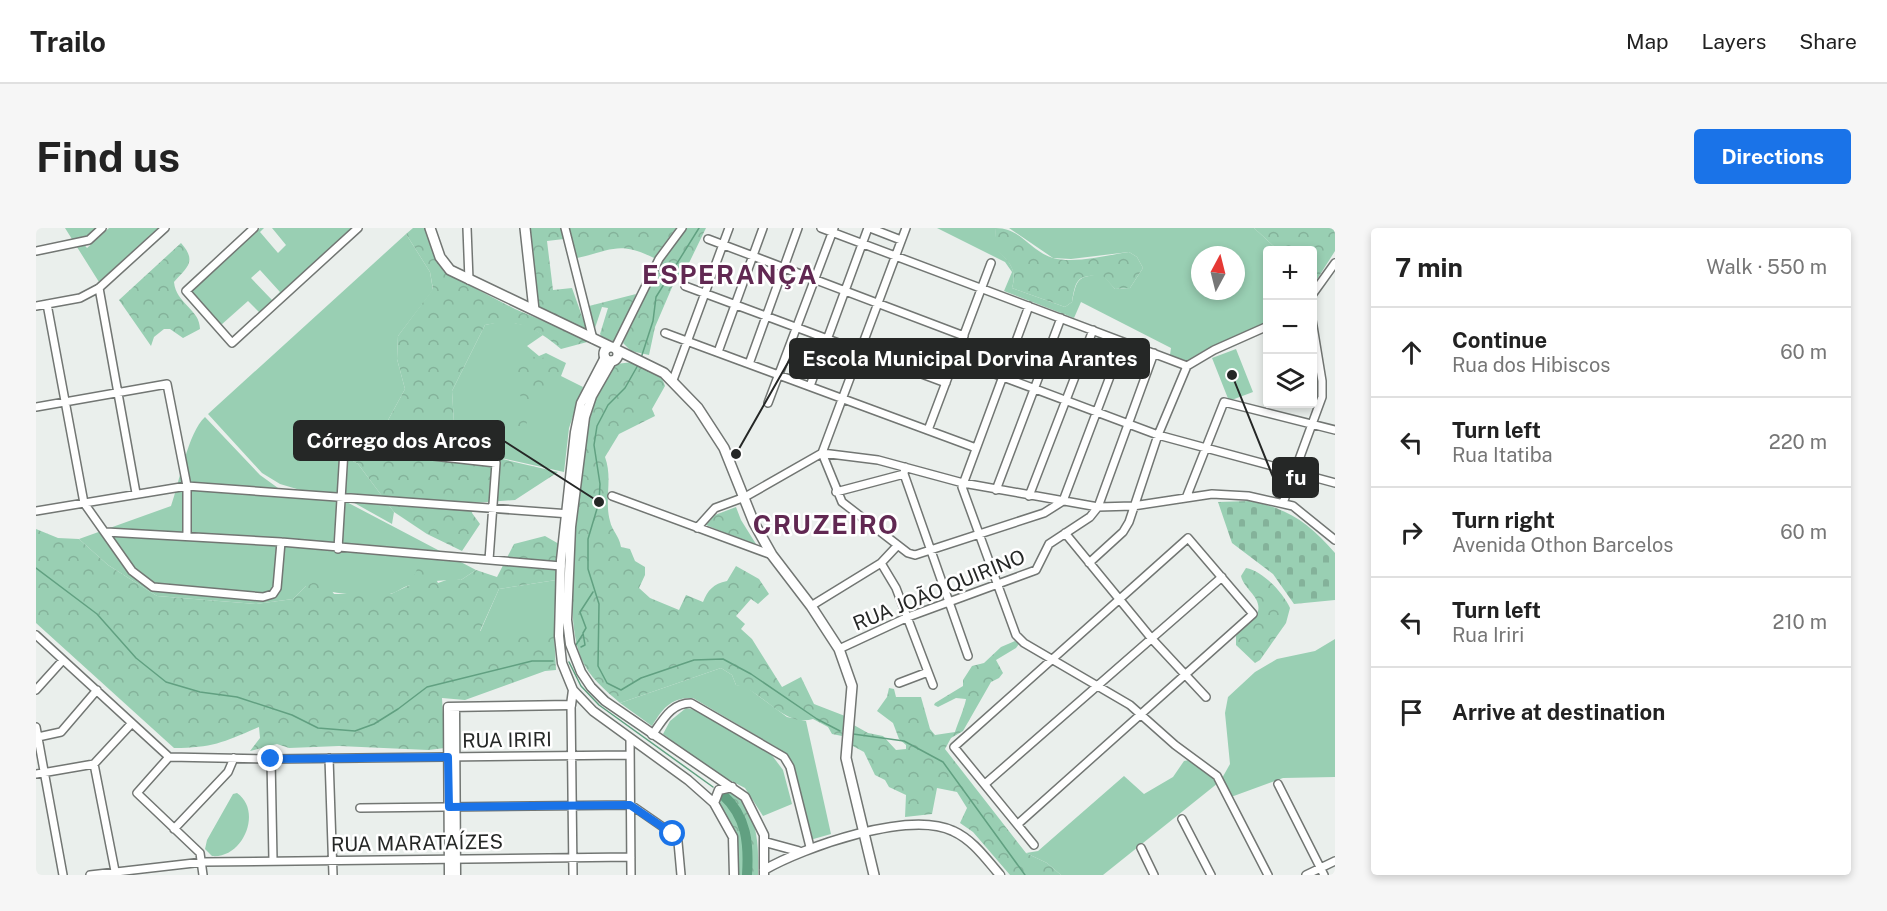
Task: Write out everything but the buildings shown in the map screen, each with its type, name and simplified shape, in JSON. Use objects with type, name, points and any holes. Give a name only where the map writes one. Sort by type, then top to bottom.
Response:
[{"type":"main road","points":[[430,228],[445,266],[651,365],[672,380],[698,408],[718,436],[754,523],[772,555],[812,606],[839,649],[852,686],[846,758],[874,875]]},
{"type":"main road","points":[[525,228],[534,310]]},
{"type":"main road","points":[[594,339],[609,358],[636,359]]},
{"type":"main road","points":[[609,358],[605,350],[615,348]]},
{"type":"street","points":[[36,251],[89,240],[102,228]]},
{"type":"street","points":[[36,306],[80,298],[99,288],[165,228]]},
{"type":"street","points":[[254,228],[186,291],[232,343],[358,228]]},
{"type":"street","points":[[467,228],[470,280]]},
{"type":"street","points":[[565,228],[594,339]]},
{"type":"street","points":[[615,348],[659,259],[682,228]]},
{"type":"street","points":[[672,380],[729,228]]},
{"type":"street","points":[[718,352],[763,228]]},
{"type":"street","points":[[749,364],[798,228]]},
{"type":"street","points":[[821,228],[833,230],[1187,366]]},
{"type":"street","points":[[810,386],[869,228],[901,240]]},
{"type":"street","points":[[906,228],[822,453],[836,492],[846,507],[897,546],[915,555],[1044,513],[1063,501],[1123,342]]},
{"type":"street","points":[[768,403],[833,230]]},
{"type":"street","points":[[708,239],[964,336]]},
{"type":"street","points":[[927,430],[992,263]]},
{"type":"street","points":[[1317,288],[1335,263]]},
{"type":"street","points":[[685,286],[946,383]]},
{"type":"street","points":[[99,288],[136,493]]},
{"type":"street","points":[[47,304],[84,503],[132,571],[153,588],[263,597],[273,594],[277,588],[280,542]]},
{"type":"street","points":[[1029,306],[962,490],[1016,635],[1024,643],[1142,714],[1175,745],[1217,776],[1268,875]]},
{"type":"street","points":[[996,490],[1061,318]]},
{"type":"street","points":[[1089,562],[1123,532],[1129,522],[1132,506],[1158,435],[1187,366],[1214,350],[1263,328]]},
{"type":"street","points":[[1029,496],[1093,330]]},
{"type":"street","points":[[665,333],[976,448]]},
{"type":"street","points":[[1283,503],[1322,397],[1317,350]]},
{"type":"street","points":[[1098,507],[1154,353]]},
{"type":"street","points":[[609,358],[577,415],[569,514],[567,620],[570,644],[591,687],[652,735],[745,797],[753,808],[765,842],[764,872]]},
{"type":"street","points":[[955,359],[1158,435],[1335,483]]},
{"type":"street","points":[[36,407],[167,384],[187,486],[187,536]]},
{"type":"street","points":[[1186,498],[1221,407],[1226,402],[1335,430]]},
{"type":"street","points":[[338,549],[344,450],[346,447],[352,447],[496,463],[495,508],[489,560]]},
{"type":"street","points":[[697,528],[715,508],[745,497],[822,453],[859,456],[904,470],[963,483],[1098,507],[1132,506],[1226,493],[1283,503],[1301,511],[1335,540]]},
{"type":"street","points":[[836,492],[904,470]]},
{"type":"street","points":[[904,470],[968,656]]},
{"type":"street","points":[[36,511],[187,486],[569,514]]},
{"type":"street","points":[[612,496],[772,555]]},
{"type":"street","name":"RUA JOÃO QUIRINO","points":[[839,649],[908,617],[1036,570],[1049,544],[1090,517],[1098,507]]},
{"type":"street","points":[[569,514],[561,566],[559,636],[562,663],[573,690],[593,711],[688,780],[714,803],[727,822],[732,837],[734,875]]},
{"type":"street","points":[[106,532],[280,542],[338,549],[561,566]]},
{"type":"street","points":[[1065,533],[1152,639],[1206,697]]},
{"type":"street","points":[[1018,824],[1187,676],[1253,614],[1188,538],[954,747],[1034,844]]},
{"type":"street","points":[[812,606],[882,563],[897,546]]},
{"type":"street","points":[[882,563],[908,617],[933,685]]},
{"type":"street","points":[[985,784],[1222,578]]},
{"type":"street","points":[[36,635],[169,757],[137,794],[200,853],[203,875]]},
{"type":"street","points":[[562,663],[569,659],[577,660]]},
{"type":"street","points":[[36,690],[63,660]]},
{"type":"street","points":[[899,683],[928,672]]},
{"type":"street","points":[[38,737],[61,732],[97,690]]},
{"type":"street","points":[[573,690],[571,705],[573,875]]},
{"type":"street","points":[[652,735],[673,708],[681,703],[691,703],[784,757],[790,766],[810,848]]},
{"type":"street","points":[[449,875],[452,859],[451,757],[455,706],[571,705]]},
{"type":"street","points":[[39,774],[94,764],[132,723]]},
{"type":"street","points":[[36,727],[39,774],[63,875]]},
{"type":"street","points":[[630,739],[631,875]]},
{"type":"street","name":"RUA IRIRI","points":[[169,757],[271,759],[630,755]]},
{"type":"street","points":[[174,829],[228,772],[234,758]]},
{"type":"street","points":[[329,758],[333,875]]},
{"type":"street","points":[[271,759],[273,860]]},
{"type":"street","points":[[94,764],[115,871]]},
{"type":"street","points":[[1278,784],[1322,872]]},
{"type":"street","points":[[714,803],[719,790],[732,787]]},
{"type":"street","points":[[360,808],[630,805],[673,834],[680,850],[681,875]]},
{"type":"street","points":[[1182,819],[1211,875]]},
{"type":"street","points":[[764,872],[798,851],[863,833],[921,824],[952,830],[977,849],[1000,875]]},
{"type":"street","points":[[765,842],[798,851]]},
{"type":"street","points":[[1140,848],[1154,875]]},
{"type":"street","name":"RUA MARATAÍZES","points":[[90,875],[203,862],[631,857]]},
{"type":"street","points":[[452,859],[456,875]]},
{"type":"street","points":[[1306,875],[1322,872],[1335,861]]},
{"type":"green space","points":[[65,228],[98,228],[82,242],[87,248],[109,228],[158,228],[99,282]]},
{"type":"green space","points":[[260,228],[264,228],[260,232],[278,253],[286,245],[272,228],[355,228],[260,313],[248,301],[221,325],[190,291]],"holes":[[[260,270],[280,292],[272,300],[251,278]]]},
{"type":"green space","points":[[413,228],[426,228],[444,272],[515,309],[591,341],[561,349],[543,335],[526,326],[508,323],[485,325],[452,391],[454,423],[433,443],[558,472],[515,500],[474,503],[472,513],[480,524],[462,551],[427,534],[394,512],[358,464],[333,449],[336,440],[381,433],[405,389],[397,359],[398,336],[433,289],[430,272],[406,234]]},
{"type":"green space","points":[[529,228],[562,228],[564,239],[547,241],[553,290],[572,288],[588,333],[535,306]]},
{"type":"green space","points":[[569,228],[676,228],[654,258],[624,248],[577,258]]},
{"type":"green space","points":[[687,228],[706,228],[689,263],[676,278],[655,327],[649,355],[631,351],[623,343],[626,336],[664,258]]},
{"type":"green space","points":[[937,228],[996,228],[995,247],[1011,265],[1014,275],[1012,288],[1065,307],[1072,302],[1077,283],[1088,276],[1102,274],[1115,289],[1130,288],[1143,268],[1137,257],[1129,252],[1071,259],[1053,258],[1009,228],[1254,228],[1274,246],[1263,246],[1263,324],[1205,350],[1187,361],[1170,355],[1171,348],[1081,302],[1074,318],[1004,291],[1012,272],[1005,262]]},
{"type":"green space","points":[[996,228],[1012,232],[1053,258],[1081,260],[1129,252],[1137,257],[1143,268],[1130,288],[1115,289],[1102,275],[1083,277],[1075,287],[1072,302],[1065,307],[1012,288],[1013,270],[994,247]]},
{"type":"green space","points":[[1254,228],[1335,228],[1335,251],[1317,279],[1317,246],[1274,246]]},
{"type":"green space","points":[[406,234],[430,272],[433,290],[398,336],[397,359],[405,389],[381,433],[336,440],[333,449],[358,464],[394,512],[392,524],[340,495],[307,492],[280,484],[262,473],[208,414]]},
{"type":"green space","points":[[181,243],[189,255],[189,260],[186,269],[174,282],[179,296],[196,316],[200,329],[183,338],[170,329],[164,329],[154,337],[151,346],[119,300]]},
{"type":"green space","points":[[636,294],[616,342],[602,337],[600,334],[608,308],[602,307],[595,328],[589,306]]},
{"type":"green space","points":[[504,321],[529,326],[543,335],[527,346],[539,356],[546,353],[566,363],[561,376],[583,387],[569,428],[564,472],[433,443],[454,423],[452,391],[485,325]]},
{"type":"green space","points":[[1236,349],[1253,392],[1229,401],[1212,358]]},
{"type":"green space","points":[[532,356],[538,359],[546,357],[561,365],[561,372],[554,382],[534,398],[527,418],[527,442],[523,443],[516,427],[518,409],[522,399],[512,379],[514,364]]},
{"type":"green space","points":[[633,362],[657,373],[665,386],[652,409],[655,416],[619,434],[605,457],[610,521],[621,547],[630,549],[635,561],[645,567],[645,575],[639,588],[650,598],[679,610],[686,595],[703,602],[712,588],[727,581],[736,566],[759,579],[769,594],[758,604],[751,599],[736,616],[745,624],[741,629],[752,639],[782,687],[801,677],[814,704],[845,716],[842,736],[832,734],[828,727],[813,719],[802,720],[783,714],[746,688],[736,685],[732,675],[721,668],[620,703],[598,683],[584,665],[575,636],[572,577],[588,424],[602,385],[616,364]]},
{"type":"green space","points":[[205,417],[260,475],[278,488],[306,495],[339,498],[476,570],[461,580],[415,584],[393,593],[379,595],[347,594],[306,586],[293,599],[256,604],[157,596],[108,565],[79,539],[171,506],[189,446],[199,424]]},
{"type":"green space","points":[[1249,501],[1275,508],[1297,518],[1316,533],[1335,553],[1335,600],[1294,604],[1273,574],[1232,543],[1218,502]]},
{"type":"green space","points":[[736,507],[756,544],[706,525],[715,515]]},
{"type":"green space","points":[[36,529],[58,538],[79,539],[108,565],[157,596],[256,604],[293,599],[306,586],[323,578],[334,594],[391,594],[410,585],[418,567],[431,569],[438,583],[452,578],[461,580],[476,570],[497,577],[514,544],[545,536],[559,544],[556,580],[499,589],[480,631],[554,632],[556,670],[545,671],[465,700],[442,698],[445,748],[428,750],[339,746],[289,748],[277,744],[250,751],[260,738],[259,727],[218,743],[199,747],[174,748],[36,623]]},
{"type":"green space","points":[[1246,568],[1259,573],[1272,583],[1290,608],[1286,623],[1260,660],[1255,663],[1236,645],[1236,636],[1255,617],[1258,608],[1256,599],[1241,576]]},
{"type":"green space","points":[[556,580],[554,632],[480,632],[499,589]]},
{"type":"green space","points":[[1335,639],[1335,777],[1283,778],[1231,797],[1221,780],[1230,764],[1225,713],[1228,697],[1255,672],[1277,659],[1315,651]]},
{"type":"green space","points":[[1015,641],[1019,644],[1016,648],[996,660],[1003,673],[991,682],[963,731],[951,738],[945,749],[1026,853],[1047,863],[1061,875],[1010,875],[973,832],[960,823],[967,808],[957,792],[937,788],[932,814],[905,817],[906,795],[889,787],[885,780],[875,775],[864,752],[849,744],[852,724],[868,733],[883,736],[896,750],[906,749],[893,723],[877,711],[887,697],[889,688],[894,689],[896,697],[921,697],[930,729],[935,735],[955,732],[966,699],[956,698],[938,707],[934,705],[935,703],[963,686],[963,680],[972,666],[984,663],[1001,647]]},
{"type":"green space","points":[[721,668],[732,675],[736,685],[745,686],[787,717],[806,721],[831,834],[810,840],[785,756],[776,747],[693,698],[685,698],[668,705],[652,726],[620,703]]},
{"type":"green space","points":[[686,708],[695,710],[771,754],[783,770],[792,804],[763,816],[745,788],[714,772],[663,734],[670,721]]},
{"type":"green space","points":[[1189,760],[1209,772],[1218,783],[1103,875],[1061,875],[1047,863],[1026,853],[1038,851],[1124,776],[1144,794],[1173,777],[1184,761]]},
{"type":"green space","points":[[728,789],[745,806],[755,827],[758,875],[737,875],[735,837],[729,820],[718,803],[719,795]]},
{"type":"green space","points":[[237,793],[245,801],[248,811],[249,822],[246,832],[233,850],[223,855],[212,856],[205,849],[207,840],[233,794]]},
{"type":"waterway","points":[[641,358],[653,321],[656,297],[699,228]]},
{"type":"waterway","points":[[638,365],[625,388],[608,405],[597,426],[594,445],[600,484],[599,502],[588,539],[588,569],[599,604],[598,666],[607,683],[621,690],[641,678],[694,660],[723,659],[751,674],[817,719],[840,731]]},
{"type":"waterway","points":[[36,568],[97,614],[136,658],[166,682],[200,692],[237,697],[292,715],[318,728],[355,731],[374,724],[427,687],[532,661],[553,661]]},
{"type":"waterway","points":[[581,647],[585,645],[583,633],[586,628],[580,612],[593,592]]},
{"type":"waterway","points":[[574,648],[583,634]]},
{"type":"waterway","points":[[569,662],[581,686],[599,705],[713,787]]},
{"type":"waterway","points":[[853,734],[904,741],[943,762],[1025,875]]},
{"type":"waterway","points":[[723,795],[731,803],[742,822],[747,842],[747,875]]},
{"type":"place","name":"fu","points":[[1232,375]]},
{"type":"place","name":"Escola Municipal Dorvina Arantes","points":[[736,454]]},
{"type":"place","name":"Córrego dos Arcos","points":[[599,502]]},
{"type":"district","name":"ESPERANÇA","points":[[730,274]]},
{"type":"district","name":"CRUZEIRO","points":[[826,524]]},
{"type":"route","points":[[271,759],[448,757],[449,807],[630,805],[638,808],[673,834]]}]
